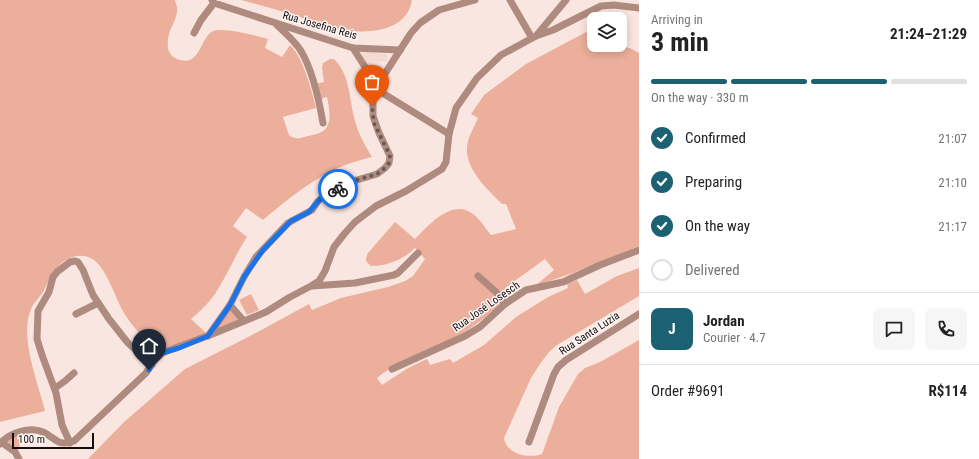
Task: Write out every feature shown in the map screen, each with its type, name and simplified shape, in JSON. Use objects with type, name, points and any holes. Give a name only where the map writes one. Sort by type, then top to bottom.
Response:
[{"type":"street","points":[[208,336],[230,305],[256,257],[288,223],[312,210],[318,201],[324,196],[357,180],[377,174],[389,163],[390,156],[373,116],[373,98],[376,88],[411,32],[425,19],[439,10],[475,0]]},
{"type":"street","points":[[510,0],[534,37]]},
{"type":"street","points":[[534,37],[566,0]]},
{"type":"street","name":"Rua Josefina Reis","points":[[194,33],[213,2],[275,24],[353,48],[400,50]]},
{"type":"street","points":[[19,459],[15,452],[1,443],[13,434],[32,431],[43,432],[60,443],[70,443],[78,438],[146,373],[152,364],[164,353],[266,312],[311,286],[322,276],[334,248],[345,232],[355,222],[376,206],[406,191],[442,169],[446,162],[449,134],[456,108],[477,78],[501,54],[601,6],[614,5],[639,8]]},
{"type":"street","points":[[275,24],[295,43],[301,51],[313,83],[323,123]]},
{"type":"street","points":[[353,48],[376,88],[449,134]]},
{"type":"street","name":"Rua José Losesch","points":[[392,369],[465,336],[480,327],[505,304],[526,290],[563,282],[600,265],[639,250]]},
{"type":"street","points":[[311,286],[348,284],[394,275],[398,273],[418,253]]},
{"type":"street","points":[[70,443],[62,425],[60,406],[55,388],[37,339],[38,311],[49,292],[55,275],[70,262],[78,262],[98,303],[128,343],[152,364]]},
{"type":"street","points":[[478,276],[496,292],[505,304]]},
{"type":"street","points":[[76,314],[98,303]]},
{"type":"street","points":[[230,305],[244,321]]},
{"type":"street","name":"Rua Santa Luzia","points":[[529,442],[554,374],[558,367],[566,360],[639,314]]},
{"type":"street","points":[[55,388],[74,373]]},
{"type":"shaded area","points":[[0,0],[175,0],[177,8],[176,17],[168,37],[168,49],[173,57],[185,61],[192,59],[211,32],[217,30],[236,31],[268,39],[265,48],[282,57],[290,45],[295,50],[303,66],[316,108],[283,117],[289,135],[296,138],[320,133],[328,124],[330,115],[327,97],[320,99],[315,84],[324,82],[322,68],[323,63],[330,59],[334,59],[339,65],[346,79],[357,127],[372,157],[345,165],[312,182],[263,220],[246,208],[233,226],[247,237],[215,294],[191,319],[206,333],[157,353],[135,329],[121,307],[103,271],[94,260],[87,256],[74,256],[63,262],[53,273],[43,292],[33,305],[28,318],[28,345],[45,411],[0,422]]},
{"type":"shaded area","points":[[241,0],[412,0],[408,11],[402,20],[392,26],[369,31],[357,31],[330,27]]},
{"type":"shaded area","points":[[587,32],[587,52],[627,52],[627,48],[639,53],[639,246],[570,274],[535,286],[554,270],[545,259],[505,288],[511,297],[473,327],[407,359],[377,378],[382,385],[408,368],[427,359],[430,365],[450,359],[453,363],[484,345],[516,317],[548,297],[568,288],[567,284],[577,280],[585,294],[617,276],[639,268],[639,296],[557,345],[549,352],[531,378],[504,438],[509,448],[519,454],[531,456],[542,454],[559,407],[578,374],[585,368],[600,362],[639,340],[639,459],[88,459],[124,422],[185,369],[309,304],[312,310],[341,298],[388,287],[405,281],[413,276],[425,259],[415,248],[401,259],[384,265],[371,266],[366,261],[368,253],[395,222],[415,239],[441,215],[457,209],[465,210],[473,214],[491,235],[516,229],[506,204],[502,204],[478,178],[467,155],[467,147],[471,132],[478,118],[471,114],[484,95],[526,64]]},
{"type":"shaded area","points":[[362,52],[387,54],[387,62],[370,61],[378,72],[372,74],[361,58]]},
{"type":"shaded area","points":[[251,294],[259,310],[247,315],[239,300]]},
{"type":"shaded area","points":[[230,306],[242,320],[219,330],[216,326]]},
{"type":"shaded area","points":[[26,432],[17,452],[2,442]]},
{"type":"way so far","points":[[338,189],[357,180],[381,172],[389,163],[390,156],[374,123],[372,106]]},
{"type":"route","points":[[149,370],[153,362],[162,353],[179,348],[208,336],[230,305],[256,257],[291,221],[312,210],[321,198],[338,189]]}]
